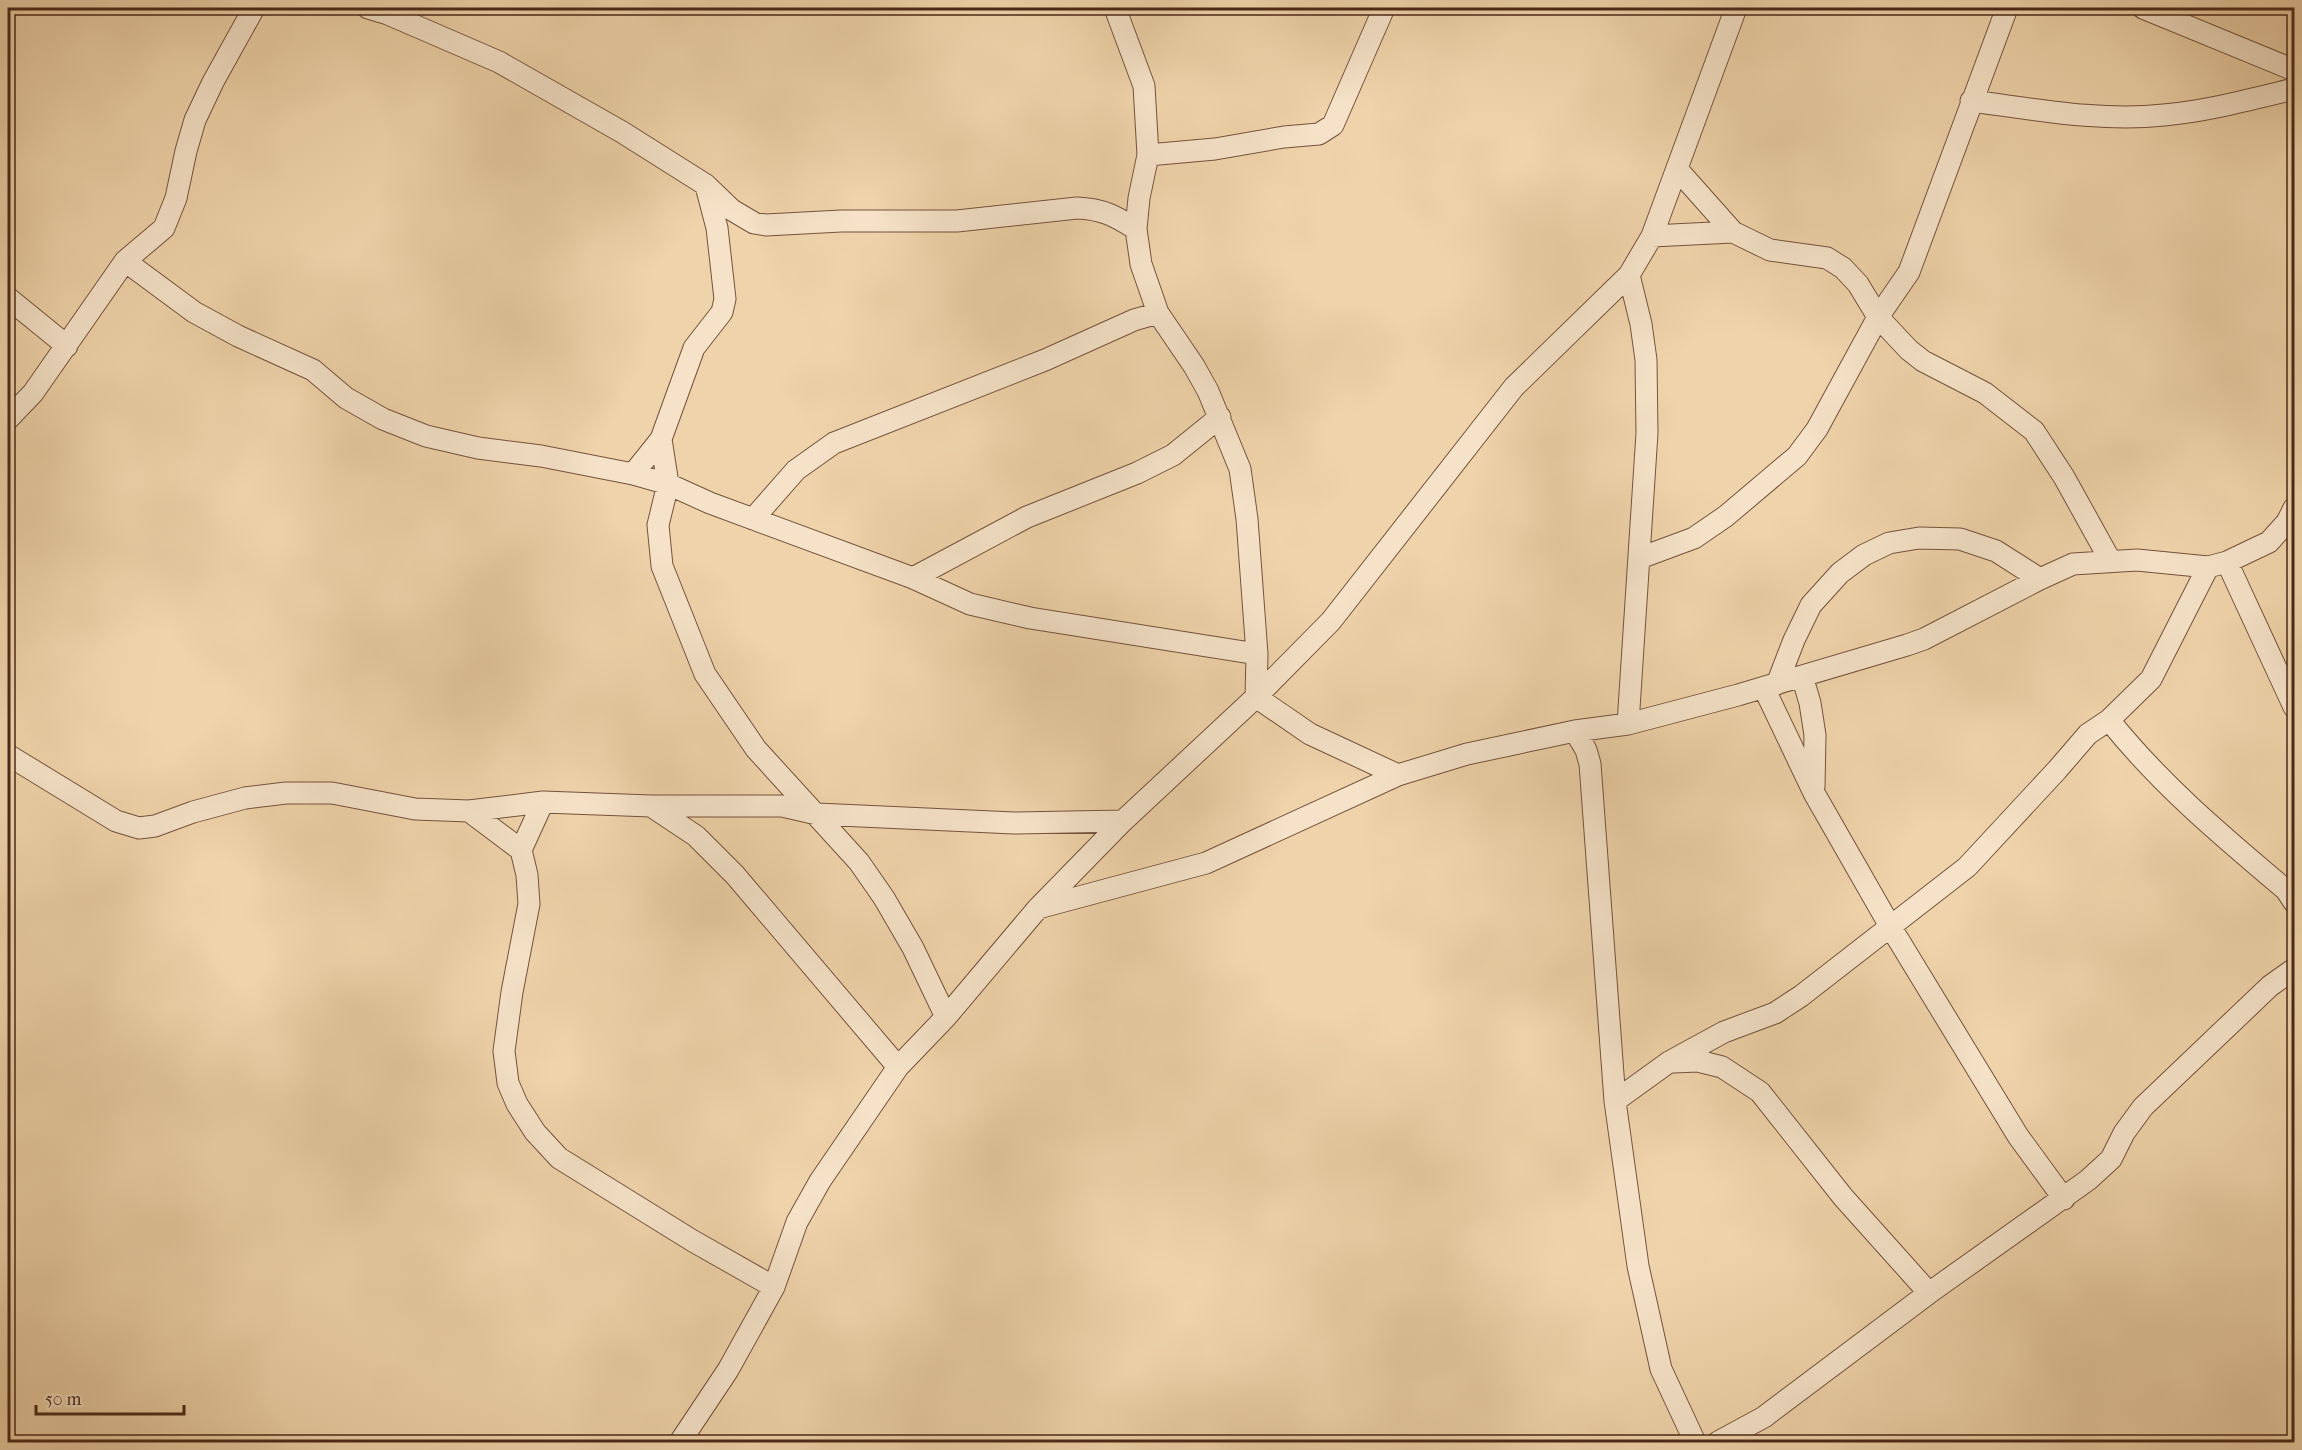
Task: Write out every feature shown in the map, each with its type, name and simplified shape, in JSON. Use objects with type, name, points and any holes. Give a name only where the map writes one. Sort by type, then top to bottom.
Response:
[{"type":"street","points":[[8,419],[33,393],[68,346],[125,261],[164,228],[177,198],[195,120],[254,8]]},
{"type":"street","points":[[368,8],[388,14],[499,62],[622,132],[706,185],[732,210],[754,223],[766,225],[841,221],[957,222],[1077,208],[1094,209],[1111,214],[1136,229]]},
{"type":"street","points":[[1115,8],[1144,86],[1148,155],[1139,198],[1136,229],[1141,264],[1158,313],[1194,366],[1220,417],[1240,469],[1247,519],[1257,654],[1256,697]]},
{"type":"street","points":[[1148,155],[1215,149],[1284,137],[1319,134],[1333,125],[1384,8]]},
{"type":"street","points":[[680,1443],[728,1370],[774,1287],[797,1222],[820,1181],[898,1067],[946,1017],[1038,909],[1123,821],[1256,697],[1331,621],[1514,387],[1629,275],[1652,236],[1736,8]]},
{"type":"street","points":[[1640,558],[1694,538],[1726,516],[1797,456],[1817,429],[1878,317],[1909,272],[2007,8]]},
{"type":"street","points":[[2143,8],[2295,70]]},
{"type":"street","points":[[1971,101],[2123,117],[2164,115],[2241,102],[2295,89]]},
{"type":"street","points":[[1677,169],[1733,232],[1770,249],[1827,258],[1844,268],[1858,284],[1878,317],[1910,350],[1923,361],[1985,393],[2034,431],[2064,477],[2110,560]]},
{"type":"street","points":[[633,474],[661,439],[694,348],[722,312],[724,291],[717,228],[706,185]]},
{"type":"street","points":[[1652,236],[1733,232]]},
{"type":"street","points":[[125,261],[194,312],[238,336],[313,370],[346,398],[383,420],[437,439],[478,448],[541,456],[633,474],[668,484],[710,503],[913,578],[970,604],[1030,618],[1257,654]]},
{"type":"street","points":[[1628,724],[1647,433],[1646,360],[1641,324],[1629,275]]},
{"type":"street","points":[[8,298],[68,346]]},
{"type":"street","points":[[753,519],[796,470],[834,443],[1045,360],[1134,320],[1158,313]]},
{"type":"street","points":[[913,578],[1028,517],[1137,473],[1173,455],[1220,417]]},
{"type":"street","points":[[661,439],[668,484],[658,525],[662,566],[705,674],[756,749],[859,862],[884,898],[913,948],[946,1017]]},
{"type":"street","points":[[2269,542],[2287,522],[2295,508]]},
{"type":"street","points":[[2040,579],[1996,550],[1960,539],[1919,538],[1889,543],[1864,555],[1840,573],[1811,606],[1771,686],[1814,793],[1890,926],[2018,1136],[2064,1199]]},
{"type":"street","points":[[1038,909],[1206,863],[1398,775],[1467,754],[1575,731],[1628,724],[1771,686],[1924,639],[2073,564],[2137,560],[2217,565],[2269,542],[2295,540]]},
{"type":"street","points":[[2217,565],[2295,707]]},
{"type":"street","points":[[1615,1101],[1669,1062],[1724,1032],[1775,1013],[1801,996],[1967,867],[2088,734],[2109,720],[2151,679],[2217,565]]},
{"type":"street","points":[[1802,676],[1812,712],[1815,735],[1814,793]]},
{"type":"street","points":[[1256,697],[1310,734],[1398,775]]},
{"type":"street","points":[[2109,720],[2135,752],[2187,806],[2286,890],[2295,902]]},
{"type":"street","points":[[1575,731],[1586,750],[1590,764],[1615,1101],[1638,1266],[1661,1369],[1695,1443]]},
{"type":"street","points":[[8,755],[116,821],[139,828],[155,826],[245,798],[286,793],[332,793],[415,809],[469,811],[543,802],[651,806],[782,806],[817,814],[1014,823],[1123,821]]},
{"type":"street","points":[[543,802],[521,850],[527,874],[529,904],[512,992],[504,1051],[508,1083],[518,1104],[535,1132],[559,1158],[693,1241],[774,1287]]},
{"type":"street","points":[[651,806],[696,836],[735,875],[898,1067]]},
{"type":"street","points":[[469,811],[521,850]]},
{"type":"street","points":[[1718,1443],[1764,1416],[1929,1293],[2064,1199],[2111,1159],[2124,1133],[2143,1107],[2270,986],[2295,969]]},
{"type":"street","points":[[1669,1062],[1698,1061],[1722,1067],[1760,1092],[1843,1197],[1929,1293]]}]
